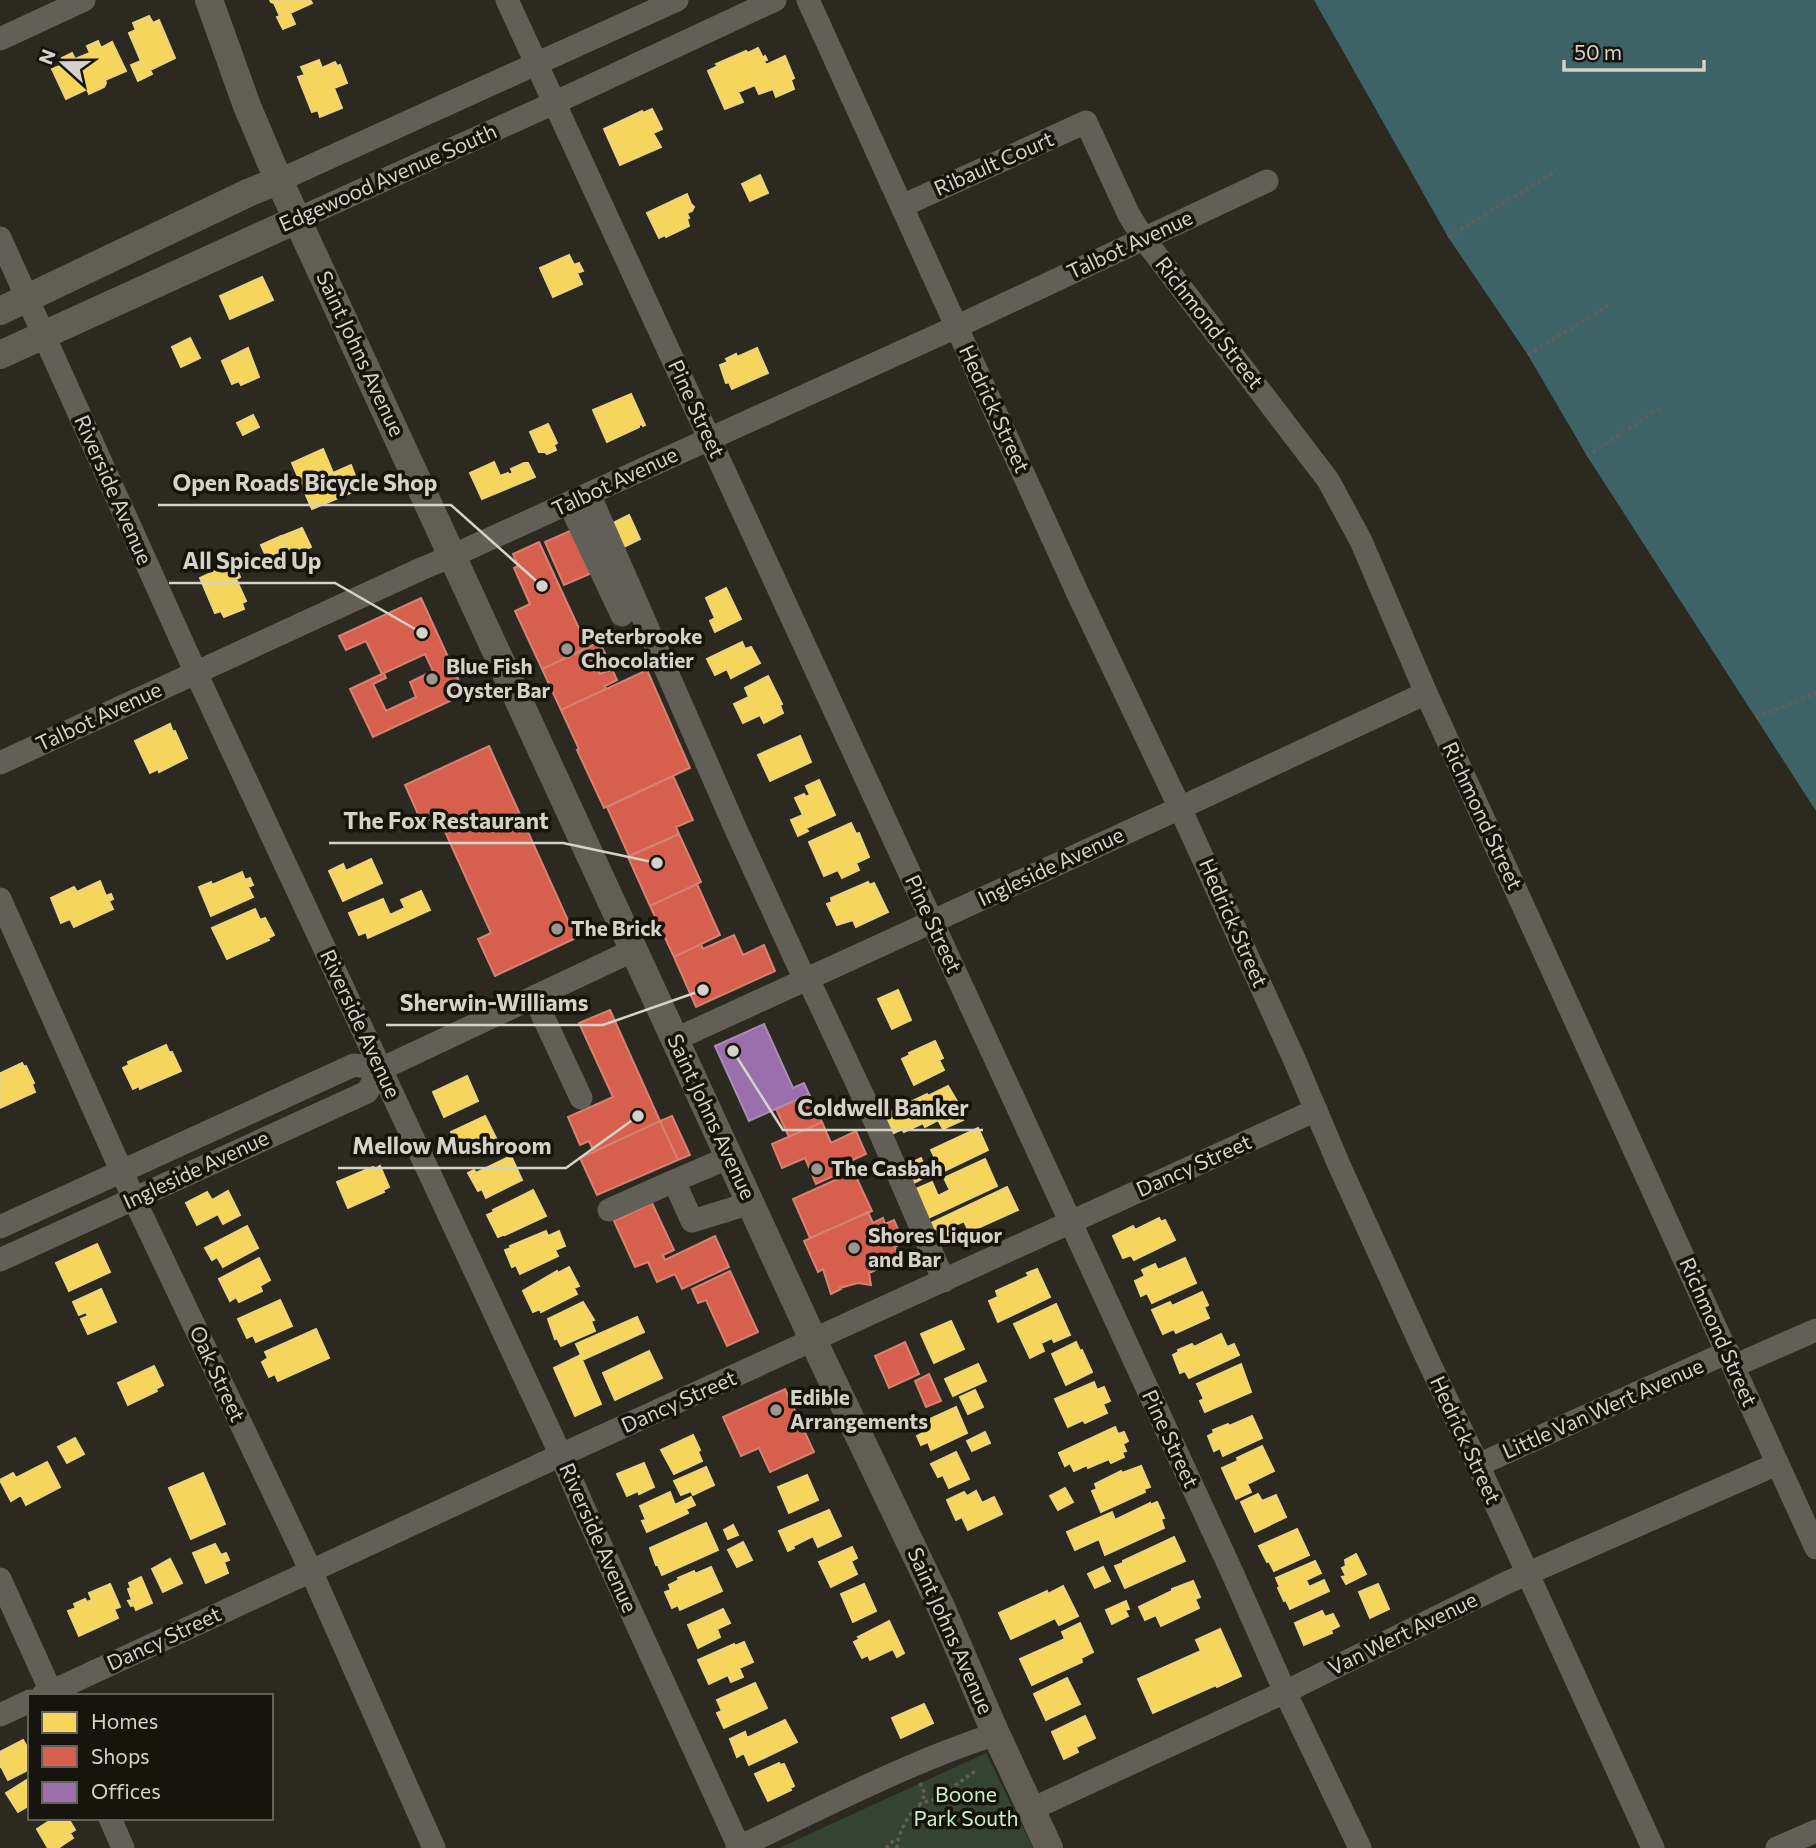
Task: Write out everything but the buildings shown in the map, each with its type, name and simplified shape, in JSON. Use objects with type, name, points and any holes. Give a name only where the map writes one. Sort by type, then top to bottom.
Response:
[{"type":"main road","name":"Saint Johns Avenue","points":[[209,0],[247,106],[280,180],[751,1203],[941,1606],[1049,1848]]},
{"type":"main road","name":"Edgewood Avenue South","points":[[0,311],[280,180]]},
{"type":"main road","name":"Edgewood Avenue South","points":[[0,355],[298,219]]},
{"type":"street","points":[[0,39],[84,0]]},
{"type":"street","name":"Pine Street","points":[[507,0],[1285,1692],[1360,1848]]},
{"type":"street","name":"Edgewood Avenue South","points":[[280,180],[677,0]]},
{"type":"street","name":"Edgewood Avenue South","points":[[298,219],[775,0]]},
{"type":"street","name":"Hedrick Street","points":[[808,0],[1078,594],[1180,808],[1339,1165],[1653,1848]]},
{"type":"street","name":"Ribault Court","points":[[902,206],[1086,122]]},
{"type":"street","name":"Richmond Street","points":[[1086,122],[1129,215],[1144,239],[1328,480],[1361,541],[1426,692],[1816,1548]]},
{"type":"street","name":"Talbot Avenue","points":[[0,763],[956,327],[1267,181]]},
{"type":"street","name":"Riverside Avenue","points":[[0,237],[196,673],[561,1455],[738,1847]]},
{"type":"street","points":[[579,498],[622,615]]},
{"type":"street","points":[[579,498],[879,1130],[944,1280]]},
{"type":"street","name":"Ingleside Avenue","points":[[676,1039],[1426,692]]},
{"type":"street","name":"Oak Street","points":[[0,900],[134,1199],[311,1571],[434,1848]]},
{"type":"street","name":"Ingleside Avenue","points":[[0,1260],[366,1092],[381,1069],[634,950]]},
{"type":"street","points":[[534,997],[581,1098]]},
{"type":"street","name":"Ingleside Avenue","points":[[0,1227],[354,1065],[381,1069]]},
{"type":"street","name":"Dancy Street","points":[[49,1694],[561,1455],[1316,1110]]},
{"type":"street","points":[[609,1210],[730,1157]]},
{"type":"street","points":[[674,1181],[692,1221],[751,1203]]},
{"type":"street","points":[[1731,1359],[1816,1330]]},
{"type":"street","name":"Little Van Wert Avenue","points":[[1478,1465],[1731,1359]]},
{"type":"street","name":"Van Wert Avenue","points":[[1032,1809],[1285,1692],[1506,1583],[1777,1464]]},
{"type":"street","points":[[0,1579],[49,1694]]},
{"type":"street","points":[[0,1715],[28,1702]]},
{"type":"street","points":[[738,1847],[912,1765],[996,1734]]},
{"type":"street","points":[[111,1820],[123,1848]]},
{"type":"street","points":[[1777,1848],[1816,1830]]},
{"type":"path","points":[[1448,237],[1557,170]]},
{"type":"path","points":[[1528,355],[1609,305]]},
{"type":"path","points":[[1587,456],[1662,407]]},
{"type":"path","points":[[1756,718],[1816,693]]},
{"type":"path","points":[[897,1848],[897,1840],[907,1819],[921,1803],[938,1800],[978,1770]]},
{"type":"path","points":[[919,1806],[922,1821],[938,1813]]},
{"type":"path","points":[[886,1848],[900,1834]]},
{"type":"green space","name":"Boone Park South","points":[[986,1753],[1033,1848],[779,1848]]},
{"type":"water","points":[[1314,0],[1816,0],[1816,811],[1587,456],[1528,355],[1448,237]]},
{"type":"place","name":"Open Roads Bicycle Shop","points":[[542,586]]},
{"type":"place","name":"All Spiced Up","points":[[422,633]]},
{"type":"place","name":"Peterbrooke Chocolatier","points":[[567,649]]},
{"type":"place","name":"Blue Fish Oyster Bar","points":[[432,679]]},
{"type":"place","name":"The Fox Restaurant","points":[[657,863]]},
{"type":"place","name":"The Brick","points":[[557,929]]},
{"type":"place","name":"Sherwin-Williams","points":[[703,990]]},
{"type":"place","name":"Coldwell Banker","points":[[733,1051]]},
{"type":"place","name":"Mellow Mushroom","points":[[638,1116]]},
{"type":"place","name":"The Casbah","points":[[817,1169]]},
{"type":"place","name":"Shores Liquor and Bar","points":[[854,1248]]},
{"type":"place","name":"Edible Arrangements","points":[[776,1410]]}]
